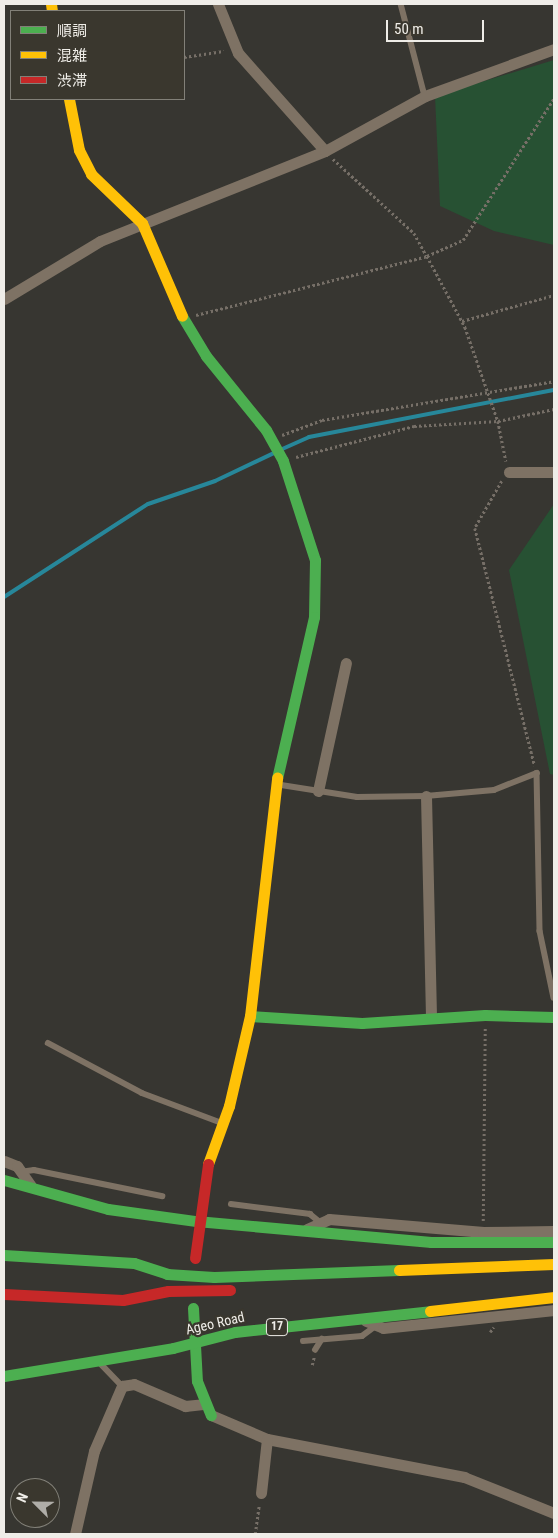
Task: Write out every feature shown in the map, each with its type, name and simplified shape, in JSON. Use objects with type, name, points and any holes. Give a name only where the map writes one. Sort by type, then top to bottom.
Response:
[{"type":"main road","points":[[69,100],[79,150],[91,174],[142,223],[183,319],[272,440],[283,461],[316,560],[314,617],[275,784],[250,1016],[242,1061],[203,1178],[196,1221],[195,1258]]},
{"type":"main road","points":[[250,1016],[338,1023],[485,1015],[554,1017]]},
{"type":"main road","points":[[4,1180],[33,1190],[108,1210],[196,1221],[431,1242],[554,1242]]},
{"type":"main road","points":[[4,1255],[134,1264],[167,1274],[214,1277],[554,1264]]},
{"type":"main road","points":[[495,1280],[554,1276]]},
{"type":"main road","points":[[4,1294],[123,1300],[168,1291],[245,1290]]},
{"type":"main road","name":"Ageo Road","points":[[4,1376],[99,1362],[194,1343],[235,1332],[554,1297]]},
{"type":"main road","points":[[193,1308],[194,1343],[203,1404],[211,1415]]},
{"type":"street","points":[[218,4],[237,50],[325,151]]},
{"type":"street","points":[[4,299],[100,241],[325,151],[425,96],[554,49]]},
{"type":"street","points":[[509,472],[554,472]]},
{"type":"street","points":[[318,791],[346,663]]},
{"type":"street","points":[[426,796],[431,1018]]},
{"type":"street","points":[[4,1161],[20,1172],[33,1190]]},
{"type":"street","points":[[303,1232],[320,1222],[482,1232],[554,1231]]},
{"type":"street","points":[[361,1318],[376,1326],[554,1310]]},
{"type":"street","points":[[4,1386],[22,1373]]},
{"type":"street","points":[[75,1534],[94,1452],[122,1386],[134,1384],[185,1406],[203,1404]]},
{"type":"street","points":[[211,1415],[267,1439],[464,1477],[554,1513]]},
{"type":"street","points":[[261,1493],[267,1439]]},
{"type":"lane","points":[[401,4],[425,96]]},
{"type":"lane","points":[[275,784],[357,797],[426,796],[494,790],[537,773],[540,932],[554,998]]},
{"type":"lane","points":[[48,1042],[142,1093],[222,1123]]},
{"type":"lane","points":[[20,1172],[34,1170],[162,1196]]},
{"type":"lane","points":[[231,1204],[310,1214],[320,1222]]},
{"type":"lane","points":[[303,1341],[362,1336],[376,1326]]},
{"type":"lane","points":[[316,1350],[322,1339]]},
{"type":"lane","points":[[99,1362],[122,1386]]},
{"type":"path","points":[[185,57],[237,50]]},
{"type":"path","points":[[183,319],[427,256],[463,240],[554,98]]},
{"type":"path","points":[[325,151],[414,233],[462,321],[498,421],[509,472],[484,506],[475,528],[537,773]]},
{"type":"path","points":[[462,321],[554,295]]},
{"type":"path","points":[[272,440],[322,420],[438,397],[488,394],[554,381]]},
{"type":"path","points":[[283,461],[414,426],[498,421],[554,409]]},
{"type":"path","points":[[482,1232],[485,1015]]},
{"type":"path","points":[[255,1534],[261,1493]]},
{"type":"green space","points":[[554,60],[554,245],[494,231],[440,206],[435,96]]},
{"type":"green space","points":[[554,504],[554,775],[550,774],[509,570]]},
{"type":"waterway","points":[[280,450],[309,437],[554,390]]},
{"type":"waterway","points":[[4,597],[148,504],[215,481],[274,453]]},
{"type":"traffic: fast","points":[[182,316],[206,356],[266,430],[283,461],[315,560],[314,617],[277,778]]},
{"type":"traffic: fast","points":[[250,1016],[362,1023],[485,1015],[554,1017]]},
{"type":"traffic: fast","points":[[4,1180],[108,1209],[196,1221],[431,1242],[554,1242]]},
{"type":"traffic: fast","points":[[4,1255],[134,1263],[167,1274],[214,1277],[399,1270]]},
{"type":"traffic: fast","points":[[193,1308],[197,1381],[211,1415]]},
{"type":"traffic: fast","points":[[4,1376],[173,1348],[235,1332],[430,1311]]},
{"type":"traffic: slow","points":[[51,4],[52,10]]},
{"type":"traffic: slow","points":[[69,100],[79,150],[91,174],[142,223],[182,316]]},
{"type":"traffic: slow","points":[[208,1164],[229,1106],[250,1016],[277,778]]},
{"type":"traffic: slow","points":[[399,1270],[554,1264]]},
{"type":"traffic: slow","points":[[430,1311],[554,1297]]},
{"type":"traffic: jam","points":[[195,1258],[208,1164]]},
{"type":"traffic: jam","points":[[4,1294],[123,1300],[168,1291],[230,1290]]}]
